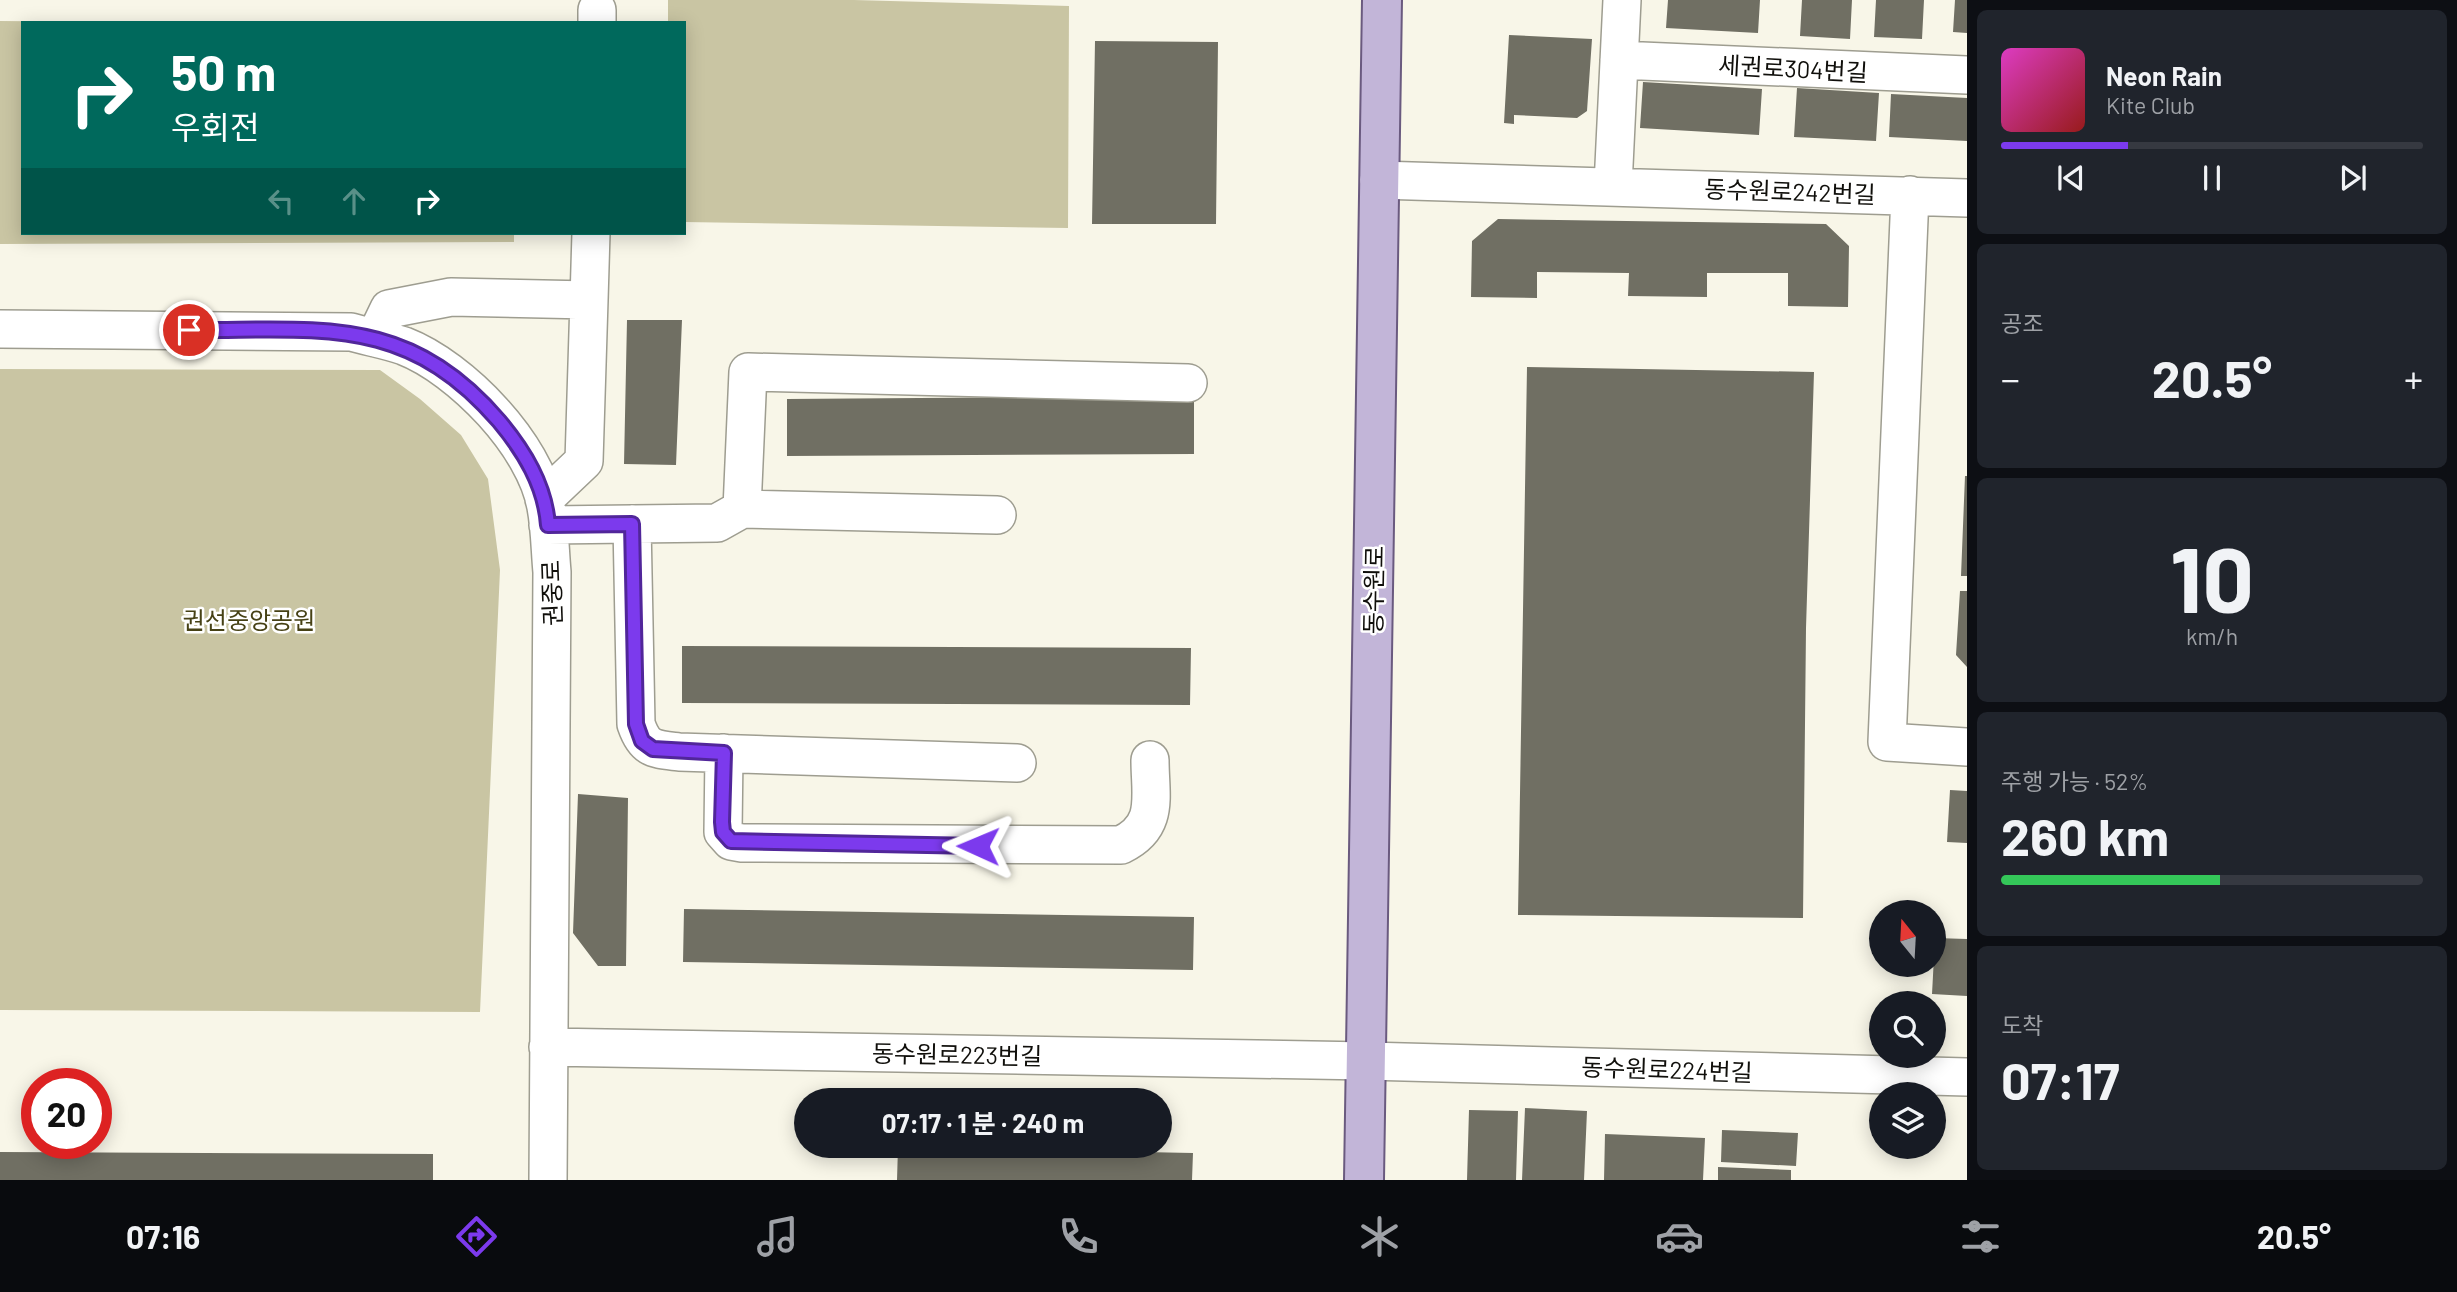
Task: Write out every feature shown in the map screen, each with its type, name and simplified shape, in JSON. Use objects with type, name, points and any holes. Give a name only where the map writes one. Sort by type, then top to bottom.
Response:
[{"type":"main road","name":"동수원로","points":[[1364,1180],[1382,0]]},
{"type":"street","points":[[1614,186],[1622,0]]},
{"type":"street","name":"세권로304번길","points":[[1619,60],[1967,75]]},
{"type":"street","name":"동수원로242번길","points":[[1379,180],[1967,198]]},
{"type":"street","points":[[1910,195],[1887,742],[1967,747]]},
{"type":"street","points":[[591,235],[584,461],[546,512],[632,524],[717,523],[742,509],[997,514]]},
{"type":"street","points":[[375,338],[389,309],[451,297],[589,300]]},
{"type":"street","name":"권중로","points":[[0,329],[351,332],[405,347],[448,372],[481,400],[518,446],[534,472],[546,512],[552,572],[548,1180]]},
{"type":"street","points":[[742,509],[748,372],[1188,383]]},
{"type":"street","points":[[632,524],[636,724],[642,741],[653,749],[1017,764]]},
{"type":"street","points":[[724,753],[723,832],[731,841],[741,843],[1121,845],[1143,831],[1149,820],[1150,760]]},
{"type":"street","name":"동수원로223번길","points":[[548,1047],[1367,1061]]},
{"type":"street","name":"동수원로224번길","points":[[1367,1061],[1967,1077]]},
{"type":"green space","points":[[668,0],[854,0],[1069,6],[1068,228],[686,222],[686,21],[668,21]]},
{"type":"green space","points":[[0,21],[21,21],[21,235],[514,235],[514,242],[0,244]]},
{"type":"green space","name":"권선중앙공원","points":[[0,369],[380,370],[420,399],[461,435],[488,479],[500,570],[480,1012],[0,1010]]},
{"type":"building","points":[[1668,0],[1760,0],[1758,33],[1666,28]]},
{"type":"building","points":[[1802,0],[1852,0],[1850,39],[1800,36]]},
{"type":"building","points":[[1876,0],[1924,0],[1922,39],[1874,37]]},
{"type":"building","points":[[1955,0],[1967,0],[1967,33],[1953,32]]},
{"type":"building","points":[[1509,35],[1592,39],[1587,111],[1577,118],[1514,115],[1514,124],[1504,123]]},
{"type":"building","points":[[1095,41],[1218,42],[1216,224],[1092,224]]},
{"type":"building","points":[[1643,82],[1762,89],[1759,135],[1640,128]]},
{"type":"building","points":[[1797,88],[1879,93],[1876,141],[1794,137]]},
{"type":"building","points":[[1891,94],[1967,98],[1967,141],[1889,137]]},
{"type":"building","points":[[1498,219],[1826,224],[1849,246],[1848,307],[1788,306],[1788,273],[1707,273],[1707,297],[1628,296],[1629,273],[1537,272],[1537,298],[1471,297],[1472,241]]},
{"type":"building","points":[[627,320],[682,320],[676,465],[624,464]]},
{"type":"building","points":[[1527,367],[1814,372],[1806,628],[1803,918],[1518,915]]},
{"type":"building","points":[[1194,396],[1194,454],[787,456],[787,399]]},
{"type":"building","points":[[1965,476],[1967,576],[1961,576]]},
{"type":"building","points":[[1960,591],[1967,591],[1967,667],[1956,655]]},
{"type":"building","points":[[682,646],[1191,648],[1190,705],[682,703]]},
{"type":"building","points":[[1950,790],[1967,791],[1967,843],[1947,842]]},
{"type":"building","points":[[578,794],[628,798],[626,966],[598,966],[573,933]]},
{"type":"building","points":[[684,909],[1194,917],[1193,970],[683,962]]},
{"type":"building","points":[[1946,938],[1967,939],[1967,996],[1932,991],[1933,977],[1946,977]]},
{"type":"building","points":[[1525,1108],[1587,1111],[1584,1180],[1522,1180]]},
{"type":"building","points":[[1469,1110],[1518,1111],[1516,1180],[1467,1180]]},
{"type":"building","points":[[1722,1130],[1798,1133],[1796,1166],[1721,1162]]},
{"type":"building","points":[[1605,1134],[1705,1138],[1703,1180],[1604,1180]]},
{"type":"building","points":[[0,1152],[21,1152],[21,1159],[112,1159],[112,1153],[433,1154],[433,1180],[0,1180]]},
{"type":"building","points":[[1172,1153],[1193,1153],[1192,1180],[897,1180],[898,1158],[1172,1158]]},
{"type":"building","points":[[1718,1167],[1791,1170],[1791,1180],[1718,1180]]},
{"type":"route","points":[[189,330],[351,332],[405,347],[448,372],[481,400],[504,427],[534,472],[546,505],[548,525],[632,524],[636,724],[642,741],[653,749],[724,753],[722,822],[723,832],[731,841],[978,846]]}]
